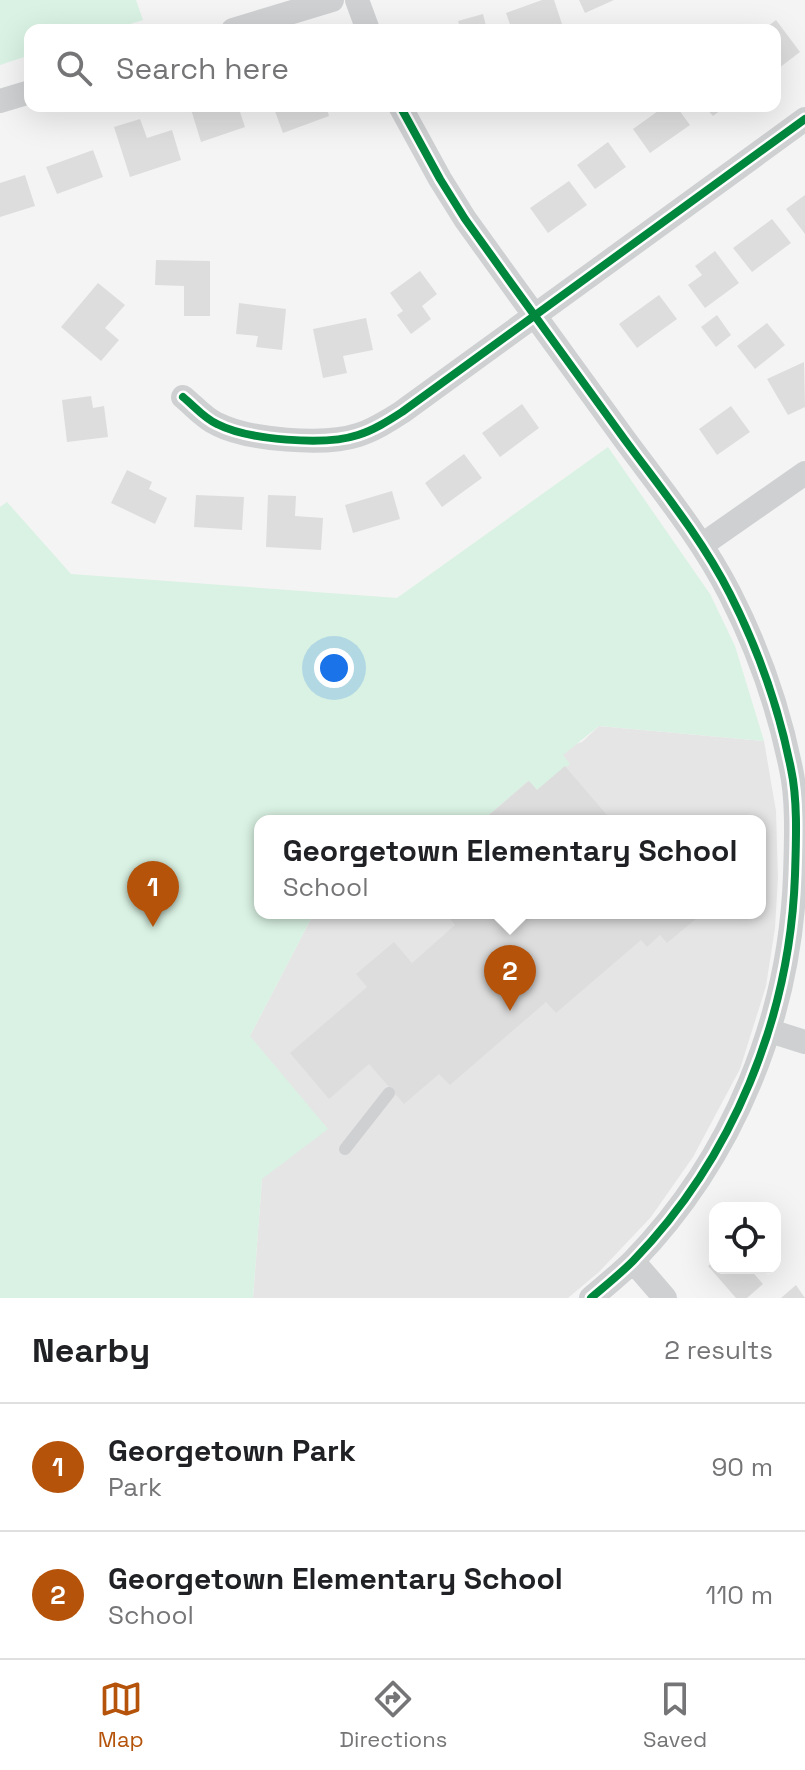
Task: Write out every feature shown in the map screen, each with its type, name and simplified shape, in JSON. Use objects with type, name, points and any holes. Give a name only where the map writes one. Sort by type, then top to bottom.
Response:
[{"type":"street","points":[[253,24],[332,0]]},
{"type":"street","points":[[357,0],[366,24]]},
{"type":"street","points":[[0,101],[24,94]]},
{"type":"street","points":[[403,112],[440,179],[534,316],[702,545],[749,634],[799,771],[794,908],[786,963],[770,1031],[738,1110],[715,1153],[682,1201],[633,1261],[591,1298]]},
{"type":"street","points":[[183,397],[217,424],[249,433],[313,441],[356,435],[378,426],[402,412],[805,119]]},
{"type":"street","points":[[702,545],[805,473]]},
{"type":"street","points":[[770,1031],[805,1042]]},
{"type":"street","points":[[633,1261],[665,1298]]},
{"type":"lane","points":[[345,1149],[389,1093]]},
{"type":"shaded area","points":[[599,726],[764,741],[776,811],[778,878],[775,928],[766,986],[740,1069],[693,1157],[651,1217],[599,1272],[568,1298],[253,1298],[262,1179],[250,1036],[311,919],[766,919],[766,815],[370,815],[582,742]]},
{"type":"green space","points":[[0,0],[136,0],[143,20],[130,24],[24,24],[24,57],[0,65]]},
{"type":"green space","points":[[608,447],[710,594],[735,646],[764,741],[599,726],[563,755],[570,764],[537,790],[528,781],[489,815],[254,815],[254,919],[311,919],[250,1036],[328,1129],[262,1179],[253,1298],[0,1298],[0,507],[7,502],[71,574],[397,598]]},
{"type":"building","points":[[542,0],[554,0],[562,24],[510,24],[506,13]]},
{"type":"building","points":[[579,0],[614,0],[585,13]]},
{"type":"building","points":[[483,14],[486,24],[459,24],[458,21]]},
{"type":"building","points":[[781,27],[800,52],[781,66]]},
{"type":"building","points":[[192,112],[240,112],[245,127],[201,142]]},
{"type":"building","points":[[275,112],[328,112],[329,116],[283,133]]},
{"type":"building","points":[[657,112],[680,112],[690,125],[650,153],[633,129]]},
{"type":"building","points":[[140,119],[147,138],[172,130],[181,160],[130,177],[114,127]]},
{"type":"building","points":[[608,142],[626,167],[595,189],[577,165]]},
{"type":"building","points":[[93,150],[103,177],[57,194],[46,167]]},
{"type":"building","points":[[25,175],[35,206],[0,217],[0,183]]},
{"type":"building","points":[[569,181],[587,205],[548,233],[530,208]]},
{"type":"building","points":[[805,195],[805,234],[786,209]]},
{"type":"building","points":[[772,219],[791,243],[752,272],[733,248]]},
{"type":"building","points":[[715,251],[739,283],[705,308],[688,285],[702,275],[695,266]]},
{"type":"building","points":[[156,260],[210,261],[210,316],[184,316],[184,286],[155,285]]},
{"type":"building","points":[[420,271],[437,294],[422,306],[431,319],[411,334],[397,315],[403,311],[390,293]]},
{"type":"building","points":[[98,283],[125,305],[105,328],[119,340],[101,361],[61,327]]},
{"type":"building","points":[[659,295],[677,319],[637,348],[619,324]]},
{"type":"building","points":[[239,303],[286,309],[282,350],[256,347],[258,336],[236,334]]},
{"type":"building","points":[[717,315],[731,335],[716,347],[701,327]]},
{"type":"building","points":[[366,318],[373,350],[343,356],[347,373],[323,378],[313,329]]},
{"type":"building","points":[[767,323],[785,345],[755,369],[737,346]]},
{"type":"building","points":[[804,362],[805,407],[788,415],[767,379]]},
{"type":"building","points":[[91,396],[93,408],[104,406],[108,437],[67,442],[62,400]]},
{"type":"building","points":[[522,404],[539,428],[500,457],[482,433]]},
{"type":"building","points":[[731,406],[750,432],[717,455],[699,429]]},
{"type":"building","points":[[464,454],[482,478],[442,507],[425,483]]},
{"type":"building","points":[[127,470],[152,482],[149,489],[167,498],[155,524],[111,503]]},
{"type":"building","points":[[392,491],[400,519],[353,533],[345,505]]},
{"type":"building","points":[[196,495],[244,497],[242,530],[194,527]]},
{"type":"building","points":[[268,495],[296,496],[295,516],[323,518],[321,550],[266,547]]},
{"type":"building","points":[[565,766],[607,815],[489,815],[529,781],[537,790]]},
{"type":"building","points":[[450,919],[696,919],[667,943],[660,935],[647,947],[641,940],[556,1013],[546,1002],[450,1085],[439,1074],[404,1104],[369,1064],[329,1099],[290,1053],[367,987],[356,974],[394,942],[412,963],[455,925]]},
{"type":"building","points":[[715,1274],[754,1274],[763,1284],[747,1298],[736,1298]]},
{"type":"building","points":[[796,1285],[805,1298],[781,1298]]},
{"type":"cycle path","points":[[403,112],[465,219],[681,515],[719,574],[750,636],[766,680],[793,781],[796,836],[791,928],[782,981],[750,1083],[700,1177],[668,1221],[633,1261],[591,1298]]},
{"type":"cycle path","points":[[183,397],[213,422],[247,434],[307,441],[344,438],[370,431],[402,412],[805,119]]},
{"type":"place","name":"Georgetown Park","points":[[153,927]]},
{"type":"place","name":"Georgetown Elementary School","points":[[510,1011]]}]
